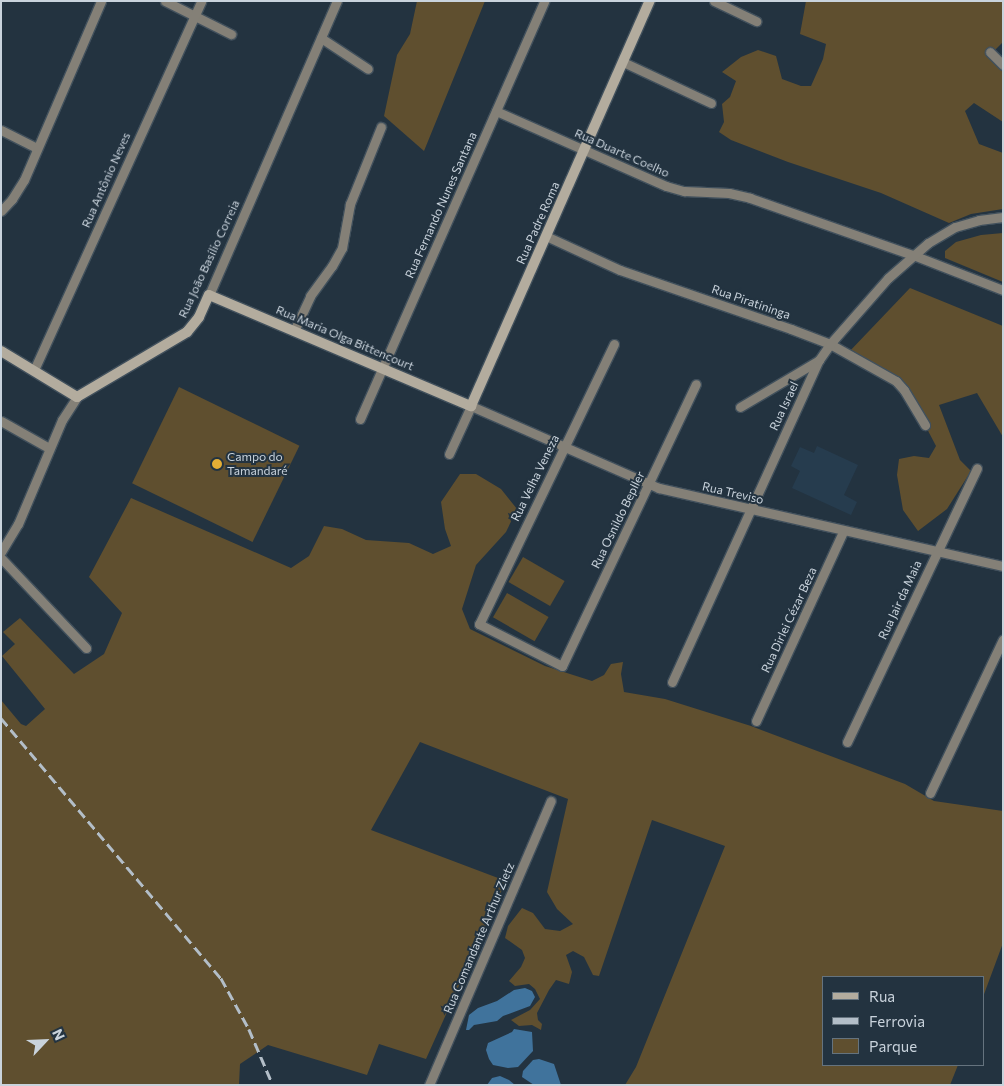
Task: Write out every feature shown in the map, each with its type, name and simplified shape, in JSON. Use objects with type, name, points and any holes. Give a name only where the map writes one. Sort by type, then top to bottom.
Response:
[{"type":"street","points":[[1,211],[18,190],[101,1]]},
{"type":"street","points":[[165,1],[231,34]]},
{"type":"street","name":"Rua Antônio Neves","points":[[34,370],[201,1]]},
{"type":"street","name":"Rua João Basílio Correia","points":[[1,552],[18,524],[62,420],[77,398],[183,336],[199,317],[337,1]]},
{"type":"street","name":"Rua Fernando Nunes Santana","points":[[360,419],[544,1]]},
{"type":"street","name":"Rua Padre Roma","points":[[449,454],[650,1]]},
{"type":"street","points":[[714,1],[756,21]]},
{"type":"street","points":[[321,38],[368,69]]},
{"type":"street","points":[[990,52],[1003,65]]},
{"type":"street","points":[[623,62],[711,103]]},
{"type":"street","name":"Rua Duarte Coelho","points":[[496,112],[675,190],[718,192],[750,198],[913,255],[1003,290]]},
{"type":"street","points":[[294,330],[310,296],[332,266],[342,248],[350,204],[381,127]]},
{"type":"street","points":[[1,130],[37,148]]},
{"type":"street","name":"Rua Israel","points":[[672,682],[819,360],[830,344],[888,278],[913,255],[954,227],[978,220],[1003,217]]},
{"type":"street","name":"Rua Piratininga","points":[[546,236],[620,270],[830,344],[896,381],[904,390],[925,425]]},
{"type":"street","name":"Rua Maria Olga Bittencourt","points":[[209,295],[471,406]]},
{"type":"street","name":"Rua Velha Veneza","points":[[562,666],[478,624],[614,344]]},
{"type":"street","points":[[1,352],[34,370],[77,398]]},
{"type":"street","points":[[740,407],[819,360]]},
{"type":"street","name":"Rua Osnildo Bepller","points":[[562,666],[696,384]]},
{"type":"street","name":"Rua Treviso","points":[[471,406],[648,484],[751,510],[1003,566]]},
{"type":"street","points":[[1,421],[49,448]]},
{"type":"street","name":"Rua Jair da Maia","points":[[847,742],[977,468]]},
{"type":"street","name":"Rua Dirlei Cézar Beza","points":[[756,721],[844,530]]},
{"type":"street","points":[[1,558],[86,648]]},
{"type":"street","points":[[930,793],[1003,639]]},
{"type":"street","name":"Rua Comandante Arthur Zietz","points":[[430,1085],[551,801]]},
{"type":"shaded area","points":[[817,446],[858,465],[844,495],[857,502],[851,515],[792,488],[800,471],[791,466],[800,447],[814,453]]},
{"type":"green space","points":[[417,1],[485,1],[424,151],[384,116],[397,55],[410,34]]},
{"type":"green space","points":[[806,1],[1003,1],[1003,42],[995,50],[1003,64],[1003,122],[974,103],[965,111],[979,144],[1003,153],[1003,209],[971,214],[949,223],[881,193],[788,162],[731,140],[719,132],[724,122],[722,104],[730,97],[736,81],[722,72],[741,57],[758,50],[776,56],[782,79],[801,86],[811,86],[823,59],[826,44],[800,34]]},
{"type":"green space","points":[[1003,233],[1003,282],[945,258],[945,251],[956,242],[981,235]]},
{"type":"green space","points":[[910,288],[1003,326],[1003,437],[977,393],[939,405],[960,460],[971,471],[947,509],[918,531],[903,510],[897,475],[899,459],[914,456],[929,458],[936,446],[905,387],[848,353]]},
{"type":"green space","name":"Campo do Tamandaré","points":[[179,387],[299,446],[253,542],[132,483]]},
{"type":"green space","points":[[460,474],[476,474],[501,489],[517,509],[506,532],[476,565],[462,609],[470,629],[545,666],[592,681],[604,675],[611,664],[623,662],[621,674],[624,692],[665,699],[751,726],[905,784],[934,801],[1003,811],[1003,943],[984,994],[984,976],[822,976],[822,1066],[958,1066],[950,1085],[625,1085],[636,1067],[725,846],[652,820],[599,976],[593,975],[584,957],[573,951],[566,955],[572,972],[569,984],[556,980],[549,990],[537,1013],[538,1020],[542,1024],[541,1030],[532,1025],[519,1026],[511,1020],[530,1010],[540,999],[535,989],[529,984],[515,986],[509,981],[521,967],[525,958],[522,950],[505,938],[508,926],[522,908],[533,913],[545,929],[560,931],[573,924],[557,909],[547,892],[568,799],[420,742],[371,830],[506,881],[426,1059],[379,1044],[367,1075],[268,1045],[240,1064],[239,1085],[1,1085],[1,700],[21,724],[26,726],[45,709],[2,656],[15,644],[3,632],[20,618],[74,674],[104,654],[122,613],[89,577],[131,498],[291,568],[309,556],[324,526],[342,529],[366,540],[409,543],[433,554],[451,546],[445,529],[441,502]]},
{"type":"green space","points":[[523,557],[565,581],[550,606],[508,582]]},
{"type":"green space","points":[[507,593],[549,617],[535,641],[493,617]]},
{"type":"water","points":[[525,988],[532,991],[535,997],[530,1006],[503,1016],[497,1021],[474,1025],[469,1030],[466,1030],[469,1015],[478,1008],[497,1001],[514,990]]},
{"type":"water","points":[[514,1029],[532,1032],[533,1051],[518,1067],[508,1068],[493,1065],[486,1050],[488,1043],[512,1032]]},
{"type":"water","points":[[539,1059],[554,1064],[561,1085],[534,1085],[522,1077],[523,1071],[533,1060]]},
{"type":"water","points":[[500,1076],[515,1085],[487,1085],[492,1078]]},
{"type":"railway","points":[[1,718],[221,978],[249,1029],[273,1085]]},
{"type":"place","name":"Campo do Tamandaré","points":[[217,464]]}]
